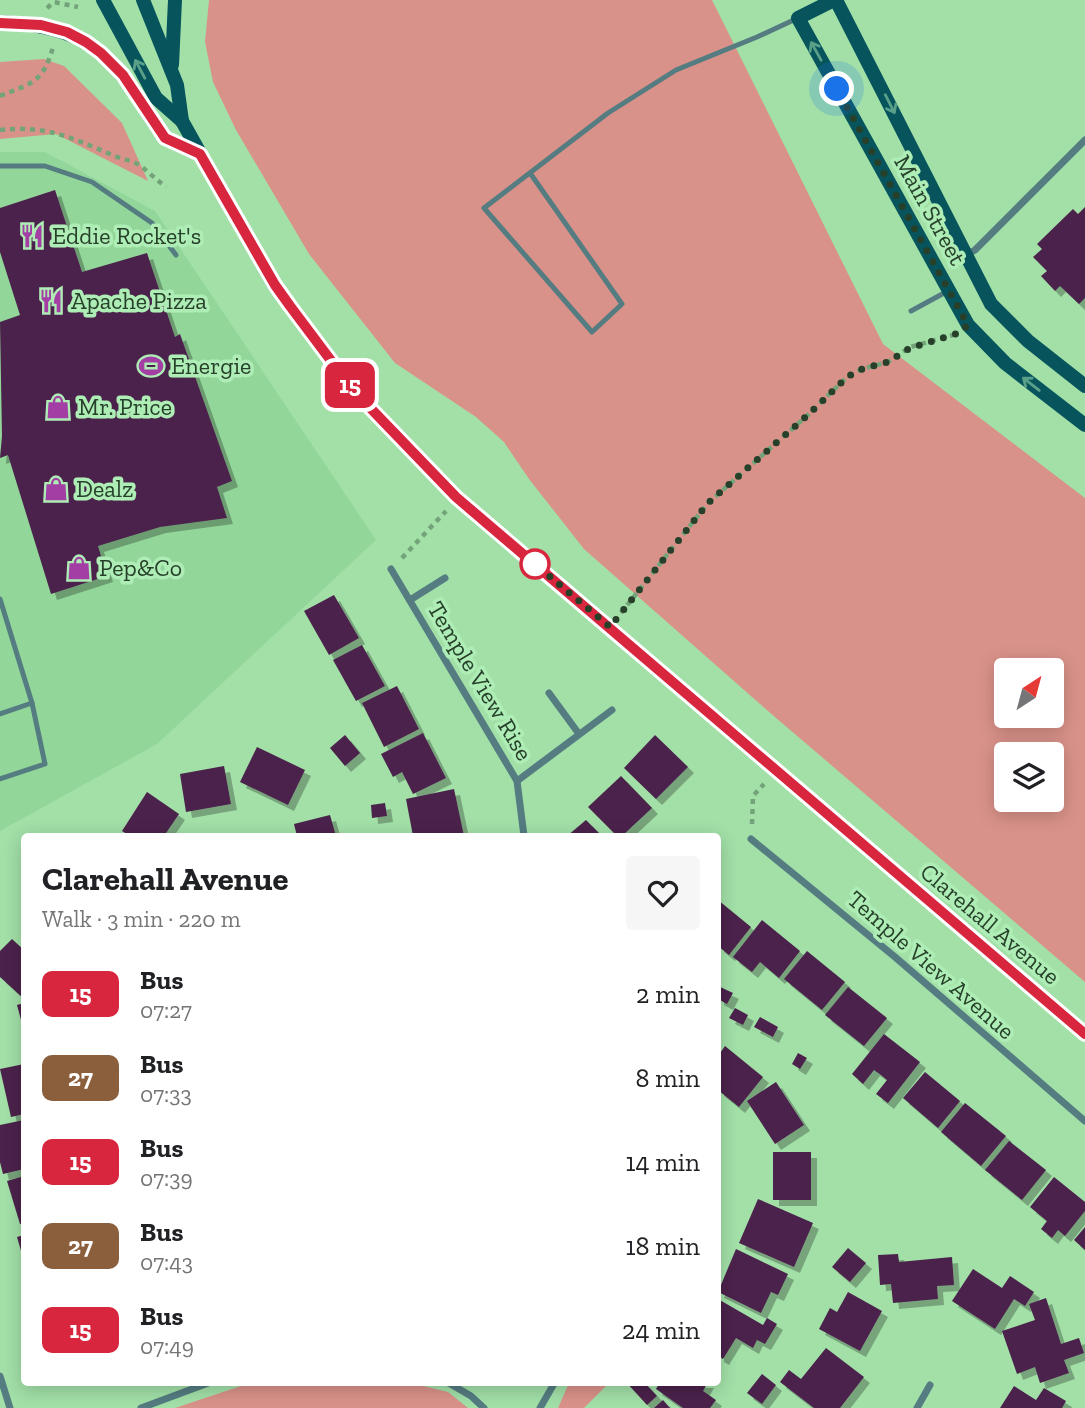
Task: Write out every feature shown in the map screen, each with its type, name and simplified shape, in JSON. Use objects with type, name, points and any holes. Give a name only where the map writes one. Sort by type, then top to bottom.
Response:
[{"type":"main road","name":"Clarehall Avenue","points":[[103,0],[156,98],[182,121],[282,295],[353,390],[456,497],[1085,1034]]},
{"type":"main road","name":"Clarehall Avenue","points":[[143,0],[177,85],[182,121]]},
{"type":"main road","points":[[172,72],[174,0]]},
{"type":"main road","name":"Main Street","points":[[1085,386],[1028,341],[991,304],[835,0],[798,18],[968,325],[1005,363],[1085,425]]},
{"type":"main road","points":[[0,22],[41,25],[67,32],[86,42],[123,75],[165,138],[200,154]]},
{"type":"street","points":[[966,255],[975,250],[1085,140]]},
{"type":"street","name":"Temple View Rise","points":[[391,569],[517,781],[524,833]]},
{"type":"street","name":"Temple View Rise","points":[[410,600],[445,578]]},
{"type":"street","points":[[549,693],[579,734]]},
{"type":"street","name":"Temple View Rise","points":[[517,781],[612,710]]},
{"type":"street","name":"Temple View Avenue","points":[[751,839],[895,957],[1085,1121]]},
{"type":"street","points":[[0,1376],[10,1408]]},
{"type":"street","points":[[917,1408],[930,1385]]},
{"type":"street","points":[[141,1408],[200,1386]]},
{"type":"street","points":[[454,1386],[484,1408]]},
{"type":"street","points":[[540,1408],[553,1386]]},
{"type":"lane","points":[[530,173],[622,304],[592,332],[484,208],[608,113],[676,70],[798,18]]},
{"type":"lane","points":[[0,166],[45,166],[92,182],[152,223],[176,255]]},
{"type":"lane","points":[[911,311],[949,290]]},
{"type":"lane","points":[[0,598],[32,704],[45,764],[0,779]]},
{"type":"lane","points":[[0,714],[32,704]]},
{"type":"path","points":[[44,10],[53,1],[78,7]]},
{"type":"path","points":[[0,96],[42,76],[48,66],[53,46]]},
{"type":"path","points":[[0,130],[24,127],[78,139],[139,165],[166,187]]},
{"type":"path","points":[[610,627],[708,503],[847,377],[862,369],[888,362],[910,348],[959,333],[968,325]]},
{"type":"path","points":[[391,569],[456,497]]},
{"type":"path","points":[[751,839],[753,796],[775,771]]},
{"type":"shaded area","points":[[209,0],[712,0],[883,344],[1085,498],[1085,982],[768,711],[584,549],[529,479],[504,442],[476,417],[395,363],[309,254],[236,130],[213,82],[205,42]]},
{"type":"shaded area","points":[[44,59],[64,66],[122,123],[148,181],[56,134],[0,139],[0,62]]},
{"type":"shaded area","points":[[0,152],[45,152],[155,211],[376,540],[157,744],[0,831]]},
{"type":"shaded area","points":[[241,1386],[423,1386],[448,1392],[468,1408],[175,1408]]},
{"type":"shaded area","points":[[567,1386],[606,1386],[584,1408],[558,1408]]},
{"type":"building","points":[[55,190],[82,272],[147,253],[175,337],[180,334],[232,481],[217,487],[227,518],[160,527],[98,546],[107,576],[51,594],[8,455],[0,458],[0,322],[20,315],[0,252],[0,208]]},
{"type":"building","points":[[1085,207],[1085,298],[1079,304],[1060,286],[1055,291],[1041,276],[1047,271],[1033,257],[1042,249],[1037,244],[1073,209],[1078,214]]},
{"type":"building","points":[[334,595],[359,638],[329,655],[304,611]]},
{"type":"building","points":[[362,645],[385,686],[356,701],[333,660]]},
{"type":"building","points":[[397,686],[419,729],[384,747],[362,703]]},
{"type":"building","points":[[423,733],[446,778],[413,794],[402,772],[393,777],[381,754]]},
{"type":"building","points":[[345,735],[360,753],[345,766],[330,748]]},
{"type":"building","points":[[655,735],[688,767],[656,799],[624,768]]},
{"type":"building","points":[[257,747],[305,770],[288,805],[240,782]]},
{"type":"building","points":[[224,766],[231,804],[186,812],[180,774]]},
{"type":"building","points":[[621,776],[652,808],[625,833],[614,833],[588,807]]},
{"type":"building","points":[[454,789],[463,833],[412,833],[406,799]]},
{"type":"building","points":[[147,792],[179,814],[166,833],[122,831]]},
{"type":"building","points":[[385,803],[387,816],[372,818],[371,805]]},
{"type":"building","points":[[330,815],[335,833],[296,833],[294,824]]},
{"type":"building","points":[[586,820],[599,833],[571,833]]},
{"type":"building","points":[[721,902],[751,927],[729,955],[721,948]]},
{"type":"building","points":[[762,920],[800,951],[779,978],[760,962],[752,972],[733,957]]},
{"type":"building","points":[[12,939],[21,947],[21,996],[0,977],[0,951]]},
{"type":"building","points":[[807,951],[845,982],[822,1010],[784,979]]},
{"type":"building","points":[[721,987],[733,993],[727,1004],[721,1001]]},
{"type":"building","points":[[848,987],[887,1018],[864,1046],[825,1015]]},
{"type":"building","points":[[21,1004],[21,1020],[17,1005]]},
{"type":"building","points":[[735,1008],[748,1015],[743,1025],[729,1018]]},
{"type":"building","points":[[760,1017],[778,1027],[773,1037],[754,1027]]},
{"type":"building","points":[[884,1034],[920,1062],[888,1103],[876,1094],[887,1080],[881,1075],[874,1070],[863,1084],[852,1074]]},
{"type":"building","points":[[725,1046],[763,1077],[739,1107],[721,1092],[721,1052]]},
{"type":"building","points":[[798,1053],[807,1058],[800,1069],[792,1064]]},
{"type":"building","points":[[21,1065],[21,1115],[11,1117],[0,1069]]},
{"type":"building","points":[[925,1072],[960,1101],[938,1128],[903,1098]]},
{"type":"building","points":[[776,1082],[804,1125],[775,1144],[747,1101]]},
{"type":"building","points":[[965,1103],[1006,1136],[981,1166],[941,1132]]},
{"type":"building","points":[[21,1121],[21,1170],[3,1174],[0,1162],[0,1125]]},
{"type":"building","points":[[1009,1141],[1046,1170],[1022,1200],[985,1170]]},
{"type":"building","points":[[773,1152],[811,1152],[811,1200],[773,1200]]},
{"type":"building","points":[[21,1177],[21,1224],[20,1224],[7,1181]]},
{"type":"building","points":[[1054,1177],[1085,1202],[1085,1211],[1065,1236],[1058,1230],[1052,1238],[1041,1229],[1047,1221],[1030,1207]]},
{"type":"building","points":[[758,1199],[813,1223],[794,1267],[739,1243]]},
{"type":"building","points":[[1085,1227],[1085,1250],[1074,1240]]},
{"type":"building","points":[[848,1248],[866,1263],[850,1282],[832,1267]]},
{"type":"building","points":[[736,1249],[788,1274],[778,1295],[771,1292],[761,1313],[721,1293],[721,1285]]},
{"type":"building","points":[[898,1254],[899,1262],[952,1257],[954,1285],[937,1286],[938,1299],[893,1303],[891,1284],[880,1285],[878,1255]]},
{"type":"building","points":[[973,1269],[1002,1288],[1010,1276],[1034,1292],[1025,1306],[1014,1299],[995,1329],[952,1301]]},
{"type":"building","points":[[848,1292],[882,1311],[860,1351],[819,1329],[830,1308],[837,1312]]},
{"type":"building","points":[[1046,1298],[1061,1344],[1079,1338],[1084,1353],[1064,1360],[1069,1373],[1040,1383],[1035,1367],[1017,1374],[1002,1331],[1035,1320],[1029,1304]]},
{"type":"building","points":[[721,1301],[763,1325],[767,1318],[777,1324],[765,1344],[757,1340],[753,1348],[736,1338],[723,1359]]},
{"type":"building","points":[[826,1348],[864,1377],[840,1408],[814,1408],[780,1382],[789,1370],[801,1379]]},
{"type":"building","points":[[762,1374],[776,1385],[762,1404],[747,1393]]},
{"type":"building","points":[[630,1386],[648,1386],[657,1396],[647,1405]]},
{"type":"building","points":[[658,1386],[706,1386],[703,1391],[716,1400],[710,1408],[683,1408],[656,1389]]},
{"type":"building","points":[[1014,1386],[1036,1400],[1044,1388],[1066,1401],[1062,1408],[1000,1408]]},
{"type":"building","points":[[663,1400],[670,1408],[654,1408]]},
{"type":"bus line","name":"15","points":[[0,23],[41,25],[67,32],[101,53],[123,75],[165,138],[200,154],[275,285],[290,306],[353,390],[456,497],[1085,1034]]},
{"type":"place","name":"Eddie Rocket's","points":[[32,236]]},
{"type":"place","name":"Apache Pizza","points":[[51,301]]},
{"type":"place","name":"Energie","points":[[151,366]]},
{"type":"place","name":"Mr. Price","points":[[58,407]]},
{"type":"place","name":"Dealz","points":[[56,489]]},
{"type":"place","name":"Pep&Co","points":[[79,568]]},
{"type":"route","points":[[535,564],[528,558],[610,627],[708,503],[847,377],[862,369],[888,362],[910,348],[959,333],[968,325],[837,89]]}]
